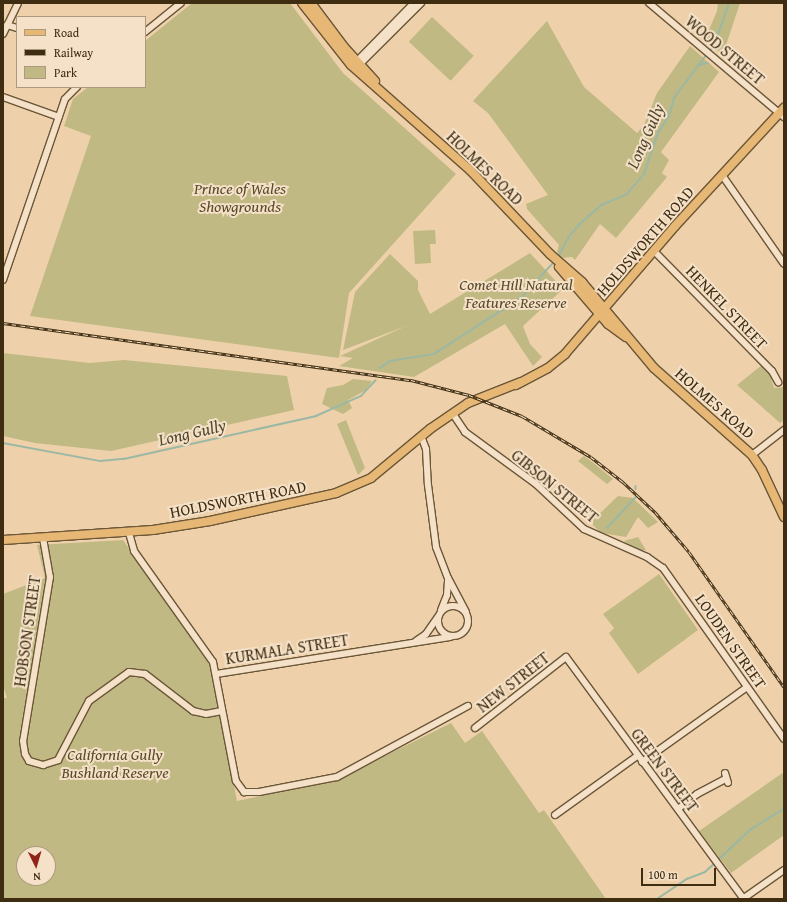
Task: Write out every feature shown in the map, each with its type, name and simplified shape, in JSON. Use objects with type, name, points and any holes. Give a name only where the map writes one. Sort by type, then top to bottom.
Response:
[{"type":"main road","name":"HOLMES ROAD","points":[[302,3],[355,65],[397,105],[470,170],[555,260],[606,308],[626,336],[658,372],[752,455],[762,470],[784,517]]},
{"type":"main road","name":"HOLMES ROAD","points":[[311,3],[355,65]]},
{"type":"main road","name":"HOLDSWORTH ROAD","points":[[3,540],[129,533],[210,521],[344,491],[371,478],[421,436],[453,414],[521,382],[559,360],[722,175],[783,112]]},
{"type":"main road","name":"HOLMES ROAD","points":[[555,260],[600,315],[616,331],[626,336]]},
{"type":"street","points":[[3,34],[18,3]]},
{"type":"street","points":[[146,31],[181,3]]},
{"type":"street","points":[[355,65],[414,3]]},
{"type":"street","points":[[355,65],[421,3]]},
{"type":"street","name":"WOOD STREET","points":[[649,3],[711,56],[783,112]]},
{"type":"street","points":[[7,25],[16,28]]},
{"type":"street","points":[[3,280],[65,99],[76,88]]},
{"type":"street","points":[[3,97],[59,117]]},
{"type":"street","points":[[722,175],[784,264]]},
{"type":"street","name":"HENKEL STREET","points":[[654,251],[772,371],[778,382]]},
{"type":"street","name":"GIBSON STREET","points":[[453,414],[465,432],[536,484],[584,529],[654,561]]},
{"type":"street","points":[[752,455],[784,430]]},
{"type":"street","points":[[421,436],[426,449],[434,538],[448,578],[466,612],[468,617],[465,631],[450,637],[440,629],[439,614],[446,607],[453,606],[466,612]]},
{"type":"street","name":"KURMALA STREET","points":[[129,533],[134,551],[206,652],[216,674],[450,637]]},
{"type":"street","name":"HOBSON STREET","points":[[43,538],[50,577],[23,741],[25,754],[30,761],[43,765],[58,760],[89,701],[129,672],[145,674],[193,711],[206,714],[222,711]]},
{"type":"street","name":"LOUDEN STREET","points":[[654,561],[673,580],[784,739]]},
{"type":"street","name":"KURMALA STREET","points":[[409,644],[422,638],[439,614],[448,591],[448,578]]},
{"type":"street","name":"NEW STREET","points":[[475,728],[566,657]]},
{"type":"street","name":"GREEN STREET","points":[[566,657],[744,898]]},
{"type":"street","points":[[216,674],[236,781],[240,790],[253,793],[337,777],[468,706]]},
{"type":"street","points":[[555,815],[747,687]]},
{"type":"street","points":[[678,809],[697,794],[726,778]]},
{"type":"street","points":[[744,898],[784,870]]},
{"type":"green space","name":"Prince of Wales Showgrounds","points":[[192,3],[290,3],[343,73],[456,174],[349,293],[339,358],[30,316],[91,136],[64,126],[73,99],[87,88],[146,88],[146,40]]},
{"type":"green space","points":[[718,3],[740,3],[723,54],[709,46],[706,37],[717,11]]},
{"type":"green space","points":[[432,17],[474,56],[450,81],[409,42]]},
{"type":"green space","points":[[547,21],[584,87],[637,133],[644,125],[657,93],[690,46],[719,72],[661,152],[669,160],[662,173],[667,177],[616,238],[600,224],[575,260],[572,257],[561,258],[557,252],[559,245],[527,209],[526,204],[548,195],[488,113],[473,101]]},
{"type":"green space","points":[[435,230],[436,244],[430,244],[431,263],[415,264],[413,231]]},
{"type":"green space","name":"Comet Hill Natural Features Reserve","points":[[530,253],[563,289],[523,326],[530,344],[542,357],[533,366],[505,324],[414,377],[339,366],[353,358],[340,356],[406,326],[343,350],[355,292],[390,254],[418,281],[418,290],[430,314]]},
{"type":"green space","points":[[3,353],[90,363],[124,360],[287,376],[294,410],[111,451],[35,443],[3,436]]},
{"type":"green space","points":[[762,365],[770,375],[774,388],[784,387],[784,420],[780,423],[737,385]]},
{"type":"green space","points":[[353,379],[372,381],[366,390],[348,400],[352,408],[343,414],[322,404],[327,388],[343,385]]},
{"type":"green space","points":[[346,420],[365,468],[358,475],[337,424]]},
{"type":"green space","points":[[584,456],[613,479],[607,484],[578,461]]},
{"type":"green space","points":[[618,496],[633,498],[658,522],[648,528],[638,517],[626,537],[601,533],[593,525],[593,520]]},
{"type":"green space","points":[[638,537],[646,550],[642,551],[631,547],[624,541]]},
{"type":"green space","name":"California Gully Bushland Reserve","points":[[123,540],[207,659],[215,685],[237,801],[339,779],[451,723],[465,743],[482,731],[539,813],[544,810],[606,899],[3,899],[3,698],[7,698],[3,685],[3,594],[45,578],[37,545]]},
{"type":"green space","points":[[659,574],[698,630],[638,674],[609,633],[614,628],[603,614]]},
{"type":"green space","points":[[784,772],[784,835],[731,873],[699,831]]},
{"type":"waterway","name":"Long Gully","points":[[710,51],[715,43],[729,3]]},
{"type":"waterway","name":"Long Gully","points":[[558,257],[568,238],[579,225],[601,205],[626,195],[644,174],[658,133],[669,116],[674,98],[707,54]]},
{"type":"waterway","name":"Long Gully","points":[[698,65],[708,63]]},
{"type":"waterway","name":"Long Gully","points":[[380,368],[390,361],[434,354],[522,297],[554,262]]},
{"type":"waterway","name":"Long Gully","points":[[3,443],[100,461],[124,459],[316,416],[361,396],[375,381]]},
{"type":"waterway","points":[[607,528],[636,497]]},
{"type":"waterway","points":[[718,860],[750,830],[784,809]]},
{"type":"waterway","points":[[657,899],[687,879],[705,872],[715,863]]},
{"type":"railway","points":[[3,323],[411,380],[469,395],[522,416],[591,457],[623,482],[655,512],[689,552],[784,687]]}]
